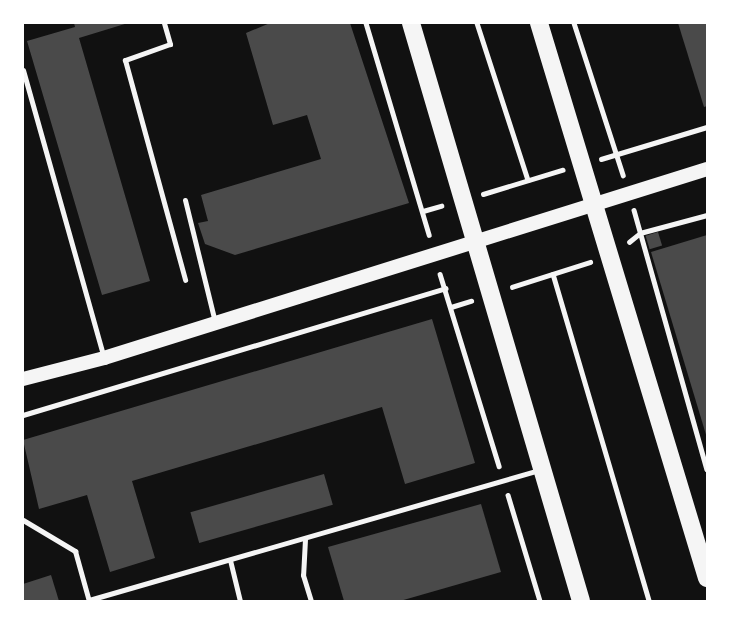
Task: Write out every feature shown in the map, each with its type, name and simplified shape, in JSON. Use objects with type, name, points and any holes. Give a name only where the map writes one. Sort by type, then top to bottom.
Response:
[{"type":"main road","points":[[411,23],[581,601]]},
{"type":"main road","points":[[539,23],[707,578]]},
{"type":"main road","points":[[23,379],[104,358],[707,169]]},
{"type":"lane","points":[[164,23],[170,44],[125,60],[186,280]]},
{"type":"lane","points":[[23,70],[104,358]]},
{"type":"lane","points":[[185,200],[215,322]]},
{"type":"lane","points":[[23,520],[75,551],[89,601],[543,469]]},
{"type":"lane","points":[[305,539],[303,575],[310,601]]},
{"type":"lane","points":[[230,560],[240,601]]},
{"type":"path","points":[[366,23],[433,254],[540,601]]},
{"type":"path","points":[[477,23],[528,180]]},
{"type":"path","points":[[574,23],[630,193],[707,469]]},
{"type":"path","points":[[451,307],[611,256],[640,233],[707,215]]},
{"type":"path","points":[[553,274],[649,601]]},
{"type":"path","points":[[23,415],[445,288]]},
{"type":"building","points":[[74,23],[128,23],[79,38],[150,281],[102,295],[27,41],[75,27]]},
{"type":"building","points":[[270,23],[350,23],[409,203],[235,255],[205,244],[198,223],[208,221],[201,195],[321,159],[307,115],[273,125],[246,33]]},
{"type":"building","points":[[678,23],[707,23],[707,106],[704,107]]},
{"type":"building","points":[[658,232],[662,245],[650,249],[646,236]]},
{"type":"building","points":[[707,235],[707,438],[651,252]]},
{"type":"building","points":[[432,319],[475,463],[405,484],[382,407],[132,481],[155,558],[110,572],[87,495],[39,509],[23,440]]},
{"type":"building","points":[[324,474],[333,505],[199,543],[190,512]]},
{"type":"building","points":[[481,504],[501,572],[400,601],[344,601],[328,547]]},
{"type":"building","points":[[51,575],[59,601],[23,601],[23,584]]}]
